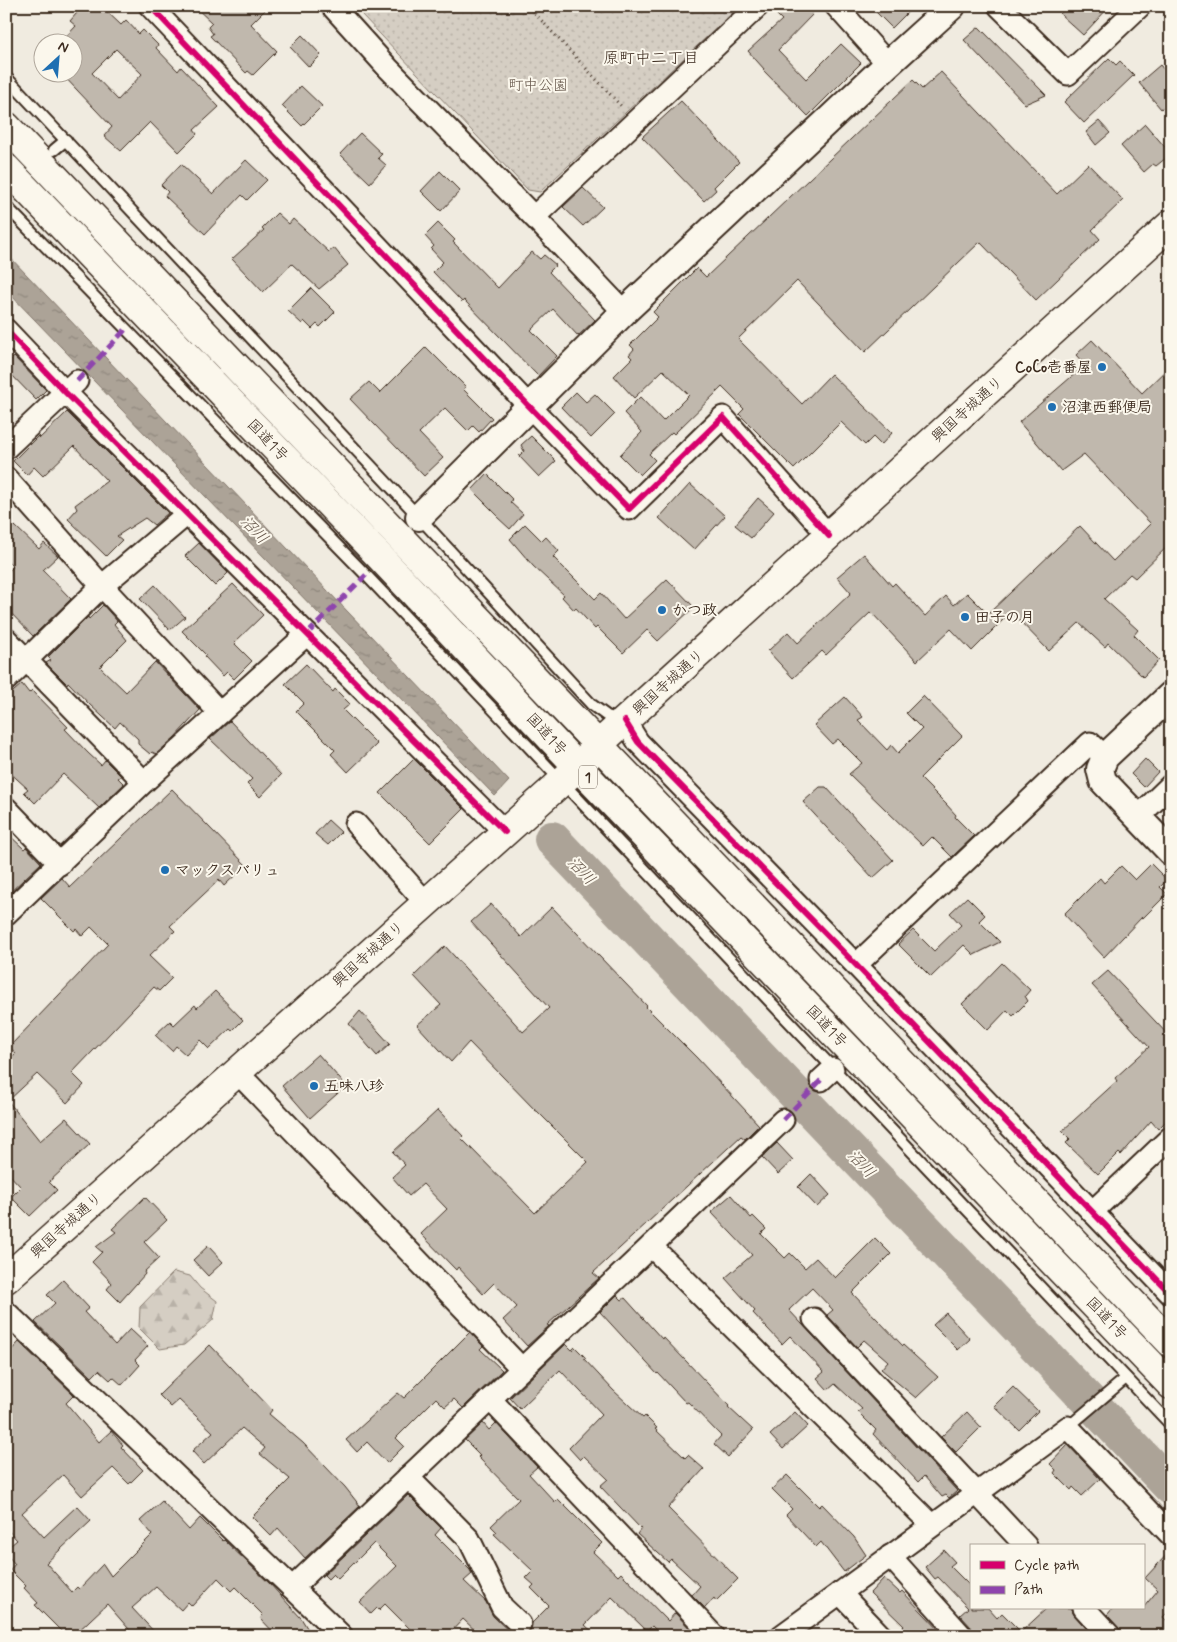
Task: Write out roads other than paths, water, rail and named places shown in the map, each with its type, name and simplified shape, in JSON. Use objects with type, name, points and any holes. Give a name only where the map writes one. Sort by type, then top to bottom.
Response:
[{"type":"main road","name":"国道1号","points":[[6,126],[1171,1343]]},
{"type":"main road","name":"国道1号","points":[[8,184],[373,550],[570,774],[1171,1385]]},
{"type":"main road","name":"興国寺城通り","points":[[6,1279],[570,774],[599,744],[1171,224]]},
{"type":"street","points":[[150,6],[629,509],[724,418],[828,536]]},
{"type":"street","points":[[534,217],[758,6]]},
{"type":"street","points":[[836,6],[888,64]]},
{"type":"street","points":[[419,516],[624,312],[952,6]]},
{"type":"street","points":[[999,6],[1068,74],[1140,6]]},
{"type":"street","points":[[337,8],[388,68],[624,312]]},
{"type":"street","points":[[6,330],[71,387],[187,514],[505,832]]},
{"type":"street","points":[[6,448],[71,387]]},
{"type":"street","points":[[6,478],[102,586],[220,713]]},
{"type":"street","points":[[6,680],[102,586],[187,514]]},
{"type":"street","points":[[6,914],[144,782],[307,634]]},
{"type":"street","points":[[6,639],[144,782]]},
{"type":"street","points":[[1171,695],[1105,757],[1100,769],[1103,781],[1171,852]]},
{"type":"street","points":[[626,721],[638,742],[856,965],[1171,1294]]},
{"type":"street","points":[[856,965],[1090,743],[1105,757]]},
{"type":"street","points":[[1138,817],[1171,784]]},
{"type":"street","points":[[6,808],[60,864]]},
{"type":"street","points":[[356,824],[426,903]]},
{"type":"street","points":[[237,1072],[522,1368]]},
{"type":"street","points":[[292,1588],[783,1120]]},
{"type":"street","points":[[1092,1212],[1171,1137]]},
{"type":"street","points":[[651,1246],[932,1525]]},
{"type":"street","points":[[6,1312],[342,1636]]},
{"type":"street","points":[[814,1319],[1024,1544]]},
{"type":"street","points":[[490,1399],[714,1636]]},
{"type":"street","points":[[793,1632],[840,1592],[1068,1427],[1171,1535]]},
{"type":"street","points":[[408,1477],[469,1539],[502,1607],[520,1624]]},
{"type":"street","points":[[890,1556],[962,1636]]},
{"type":"street","points":[[840,1592],[881,1636]]},
{"type":"street","points":[[1086,1610],[1110,1636]]},
{"type":"lane","points":[[6,77],[419,516],[592,705],[608,716],[626,721]]},
{"type":"lane","points":[[54,150],[66,140]]},
{"type":"lane","points":[[6,206],[366,575],[570,774],[827,1075],[1171,1425]]},
{"type":"lane","points":[[1068,1427],[1126,1378]]},
{"type":"water","points":[[6,253],[509,781],[495,796],[6,290]]},
{"type":"waterway","name":"沼川","points":[[552,839],[1171,1487]]},
{"type":"place","name":"CoCo壱番屋","points":[[1102,367]]},
{"type":"place","name":"沼津西郵便局","points":[[1052,407]]},
{"type":"place","name":"かつ政","points":[[662,610]]},
{"type":"place","name":"田子の月","points":[[965,617]]},
{"type":"place","name":"マックスバリュ","points":[[165,870]]},
{"type":"place","name":"五味八珍","points":[[314,1086]]},
{"type":"district","name":"原町中二丁目","points":[[651,57]]},
{"type":"park label","name":"町中公園","points":[[538,85]]}]
